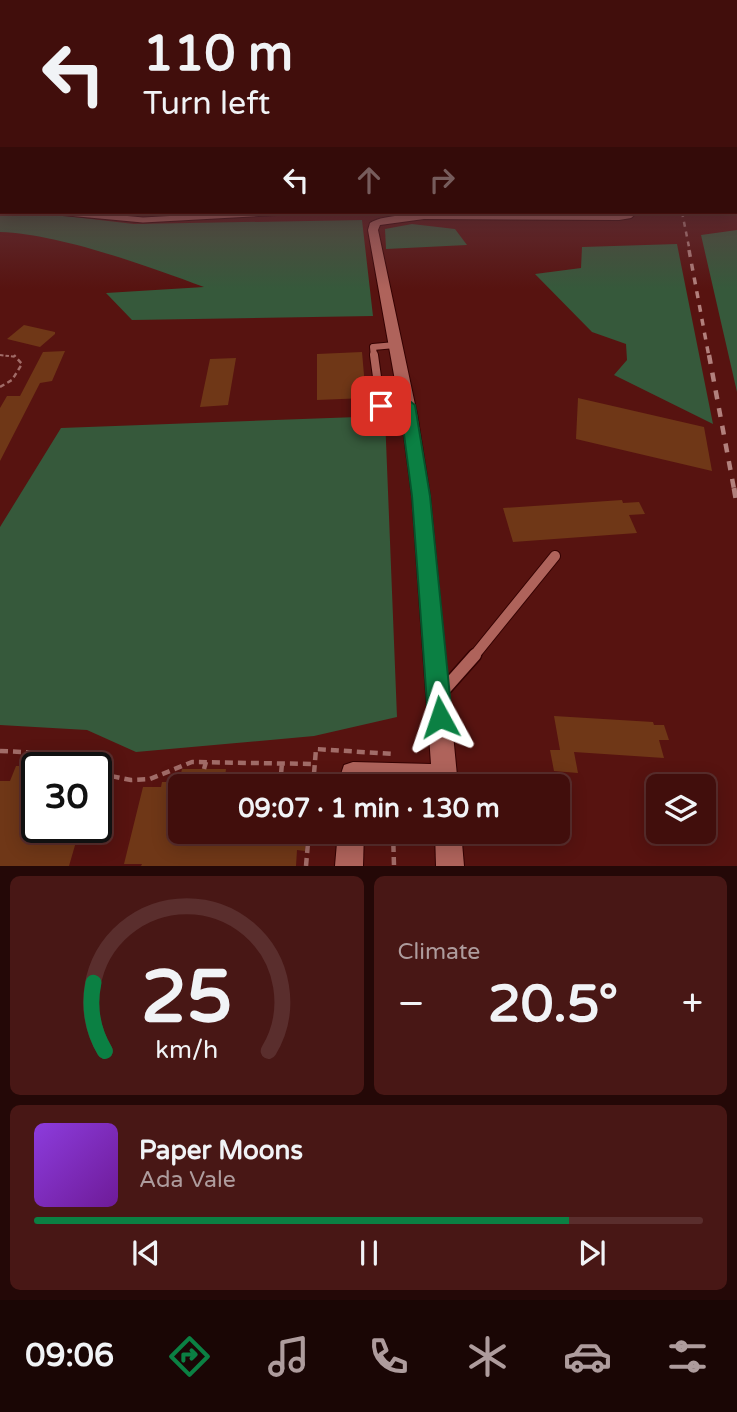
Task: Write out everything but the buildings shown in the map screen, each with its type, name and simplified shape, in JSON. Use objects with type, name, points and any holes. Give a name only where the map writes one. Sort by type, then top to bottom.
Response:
[{"type":"street","points":[[444,774],[421,496],[407,405],[373,230],[374,223],[387,219],[424,216],[626,214]]},
{"type":"street","points":[[349,866],[350,844]]},
{"type":"street","points":[[449,844],[450,866]]},
{"type":"lane","points":[[74,214],[115,219],[162,220],[255,214]]},
{"type":"lane","points":[[395,345],[373,346],[381,406],[407,405]]},
{"type":"lane","points":[[438,696],[499,628],[555,556]]},
{"type":"path","points":[[0,355],[14,355],[22,364],[12,380],[0,387]]},
{"type":"path","points":[[0,751],[68,754],[111,776],[131,780],[150,779],[192,762],[315,764]]},
{"type":"path","points":[[204,769],[206,762]]},
{"type":"path","points":[[281,774],[282,763]]},
{"type":"path","points":[[306,866],[308,844]]},
{"type":"path","points":[[393,844],[394,866]]},
{"type":"green space","points":[[0,214],[48,214],[134,224],[362,220],[373,316],[132,320],[106,293],[204,287],[76,245],[49,238],[0,232]]},
{"type":"green space","points":[[412,224],[455,229],[467,245],[386,249],[385,229]]},
{"type":"green space","points":[[737,230],[737,392],[701,235]]},
{"type":"green space","points":[[677,244],[713,424],[614,375],[627,360],[626,344],[592,332],[535,274],[581,268],[582,247]]},
{"type":"green space","points":[[385,416],[397,717],[314,736],[136,752],[87,730],[0,725],[0,527],[61,428]]},
{"type":"railway","points":[[682,214],[690,252]]},
{"type":"railway","points":[[689,250],[709,357]]},
{"type":"railway","points":[[709,355],[734,489]]},
{"type":"railway","points":[[734,488],[737,505]]},
{"type":"route","points":[[381,406],[407,405],[409,414],[421,496],[440,717]]}]
